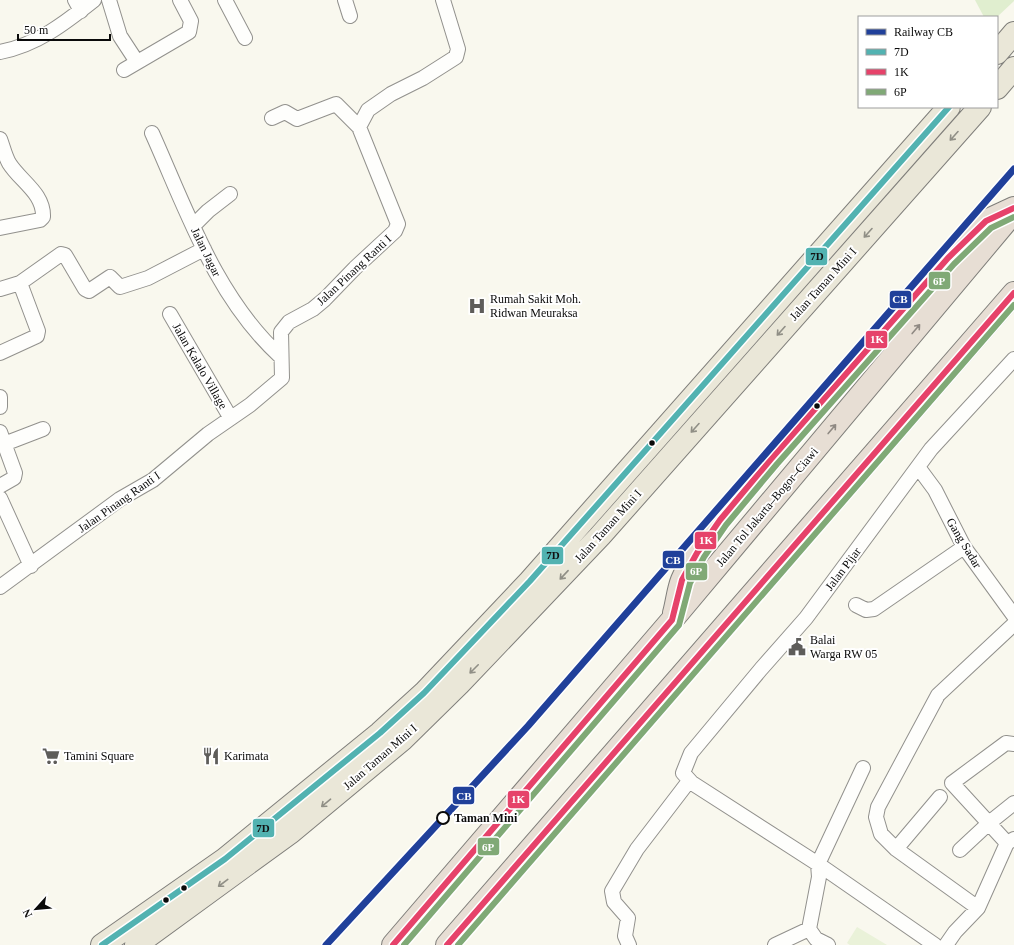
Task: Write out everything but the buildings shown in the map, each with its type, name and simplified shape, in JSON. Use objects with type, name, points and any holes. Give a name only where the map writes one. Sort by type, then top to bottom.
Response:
[{"type":"highway","points":[[948,258],[986,221],[1014,208]]},
{"type":"highway","name":"Jalan Tol Jakarta–Bogor–Ciawi","points":[[393,945],[672,620],[1014,212]]},
{"type":"highway","points":[[447,945],[1014,293]]},
{"type":"highway","points":[[672,620],[682,580],[697,553],[720,520],[771,459]]},
{"type":"main road","points":[[998,52],[1014,33]]},
{"type":"main road","points":[[998,87],[1014,68]]},
{"type":"main road","name":"Jalan Taman Mini I","points":[[102,945],[225,860],[380,733],[424,693],[530,581],[948,108]]},
{"type":"main road","name":"Jalan Taman Mini I","points":[[136,945],[291,832],[403,739],[459,684],[600,536],[979,108]]},
{"type":"street","points":[[0,52],[17,49],[32,43],[57,29],[78,5],[94,0]]},
{"type":"street","points":[[109,0],[120,36],[137,62]]},
{"type":"street","points":[[124,70],[189,32],[191,22],[180,0]]},
{"type":"street","points":[[225,0],[246,38]]},
{"type":"street","points":[[345,0],[350,16]]},
{"type":"street","points":[[272,118],[285,112],[297,119],[336,104],[359,127],[368,110],[391,94],[423,78],[456,57],[458,49],[443,0]]},
{"type":"street","name":"Jalan Pinang Ranti I","points":[[0,587],[32,566],[120,499],[153,480],[230,417],[250,405],[282,378],[281,332],[289,322],[313,309],[325,299],[355,268],[395,231],[398,224],[359,127]]},
{"type":"street","name":"Jalan Jagar","points":[[152,133],[193,226],[222,283],[248,322],[267,344],[281,357]]},
{"type":"street","points":[[0,139],[5,165],[39,199],[43,217],[40,220],[0,228]]},
{"type":"street","points":[[193,226],[212,207],[230,194]]},
{"type":"street","points":[[0,289],[20,283],[59,255],[63,254],[72,265],[87,291],[91,291],[110,277],[122,287],[148,278],[204,249]]},
{"type":"street","points":[[0,353],[37,336],[38,332],[20,283]]},
{"type":"street","name":"Jalan Kalalo Village","points":[[170,314],[230,417]]},
{"type":"street","name":"Jalan Pijar","points":[[689,781],[684,776],[683,770],[691,753],[760,669],[806,618],[931,449],[1014,359]]},
{"type":"street","points":[[0,397],[0,407]]},
{"type":"street","points":[[0,486],[15,476],[2,438],[44,429]]},
{"type":"street","name":"Gang Sadar","points":[[918,467],[935,490],[964,547],[1014,616]]},
{"type":"street","points":[[0,498],[32,566]]},
{"type":"street","points":[[856,605],[866,610],[874,609],[964,547]]},
{"type":"street","points":[[978,908],[896,849],[881,834],[876,817],[882,800],[938,695],[1014,624]]},
{"type":"street","points":[[629,945],[625,936],[628,918],[614,902],[612,891],[637,849],[689,781],[945,944],[978,908],[1011,841],[989,823],[952,783],[1006,743],[1014,744]]},
{"type":"street","points":[[775,945],[816,939],[819,877],[818,864],[863,768]]},
{"type":"street","points":[[896,849],[940,797]]},
{"type":"street","points":[[960,850],[989,823],[1014,803]]},
{"type":"green space","points":[[975,0],[1014,0],[998,16],[983,16]]},
{"type":"green space","points":[[857,927],[887,945],[850,945],[847,943]]},
{"type":"rail line","name":"CB","points":[[326,945],[528,726],[1014,169]]},
{"type":"transit line","name":"7D","points":[[102,945],[225,859],[380,733],[424,693],[530,581],[948,108]]},
{"type":"transit line","name":"1K","points":[[393,945],[672,620],[682,580],[697,553],[720,520],[771,459],[948,258],[986,221],[1014,208]]},
{"type":"transit line","name":"6P","points":[[404,945],[679,625],[690,583],[704,557],[726,525],[777,464],[954,264],[991,228],[1014,217]]},
{"type":"transit line","name":"1K","points":[[447,945],[1014,293]]},
{"type":"transit line","name":"6P","points":[[458,945],[1014,305]]},
{"type":"place","name":"Rumah Sakit Moh. Ridwan Meuraksa","points":[[477,306]]},
{"type":"place","name":"Balai Warga RW 05","points":[[797,647]]},
{"type":"place","name":"Tamini Square","points":[[51,756]]},
{"type":"place","name":"Karimata","points":[[211,756]]},
{"type":"place","name":"Taman Mini","points":[[443,818]]}]
